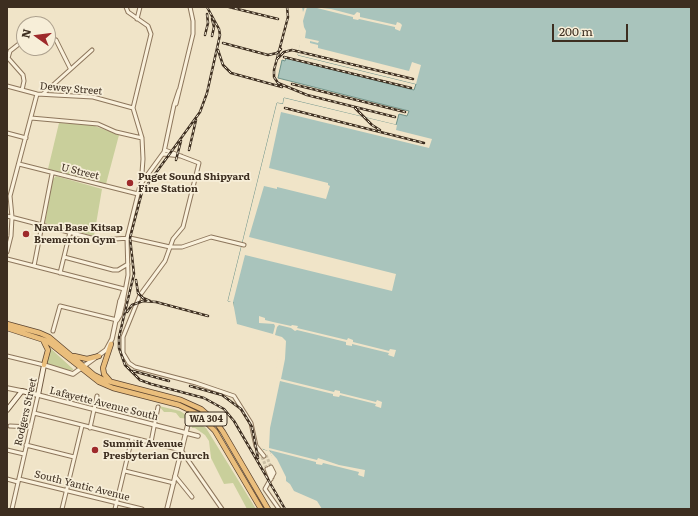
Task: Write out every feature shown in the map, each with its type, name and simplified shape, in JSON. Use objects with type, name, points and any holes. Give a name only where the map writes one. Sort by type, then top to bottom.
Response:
[{"type":"highway","name":"WA 304","points":[[7,324],[45,335],[73,356],[94,379],[107,386],[179,405],[202,416],[216,430],[261,509]]},
{"type":"highway","name":"WA 304","points":[[7,328],[42,338],[84,368],[104,380],[194,404],[205,412],[223,432],[268,509]]},
{"type":"highway","points":[[42,338],[48,350],[44,365]]},
{"type":"highway","points":[[111,344],[103,370],[107,378],[113,382]]},
{"type":"highway","points":[[73,356],[87,359],[99,356]]},
{"type":"main road","name":"Rodgers Street","points":[[38,395],[44,365]]},
{"type":"main road","name":"Lafayette Avenue South","points":[[22,392],[38,395]]},
{"type":"main road","points":[[7,410],[22,392]]},
{"type":"street","points":[[126,7],[128,12],[150,29],[150,38],[133,108],[142,138],[144,159],[142,173],[145,179]]},
{"type":"street","points":[[137,19],[140,7]]},
{"type":"street","points":[[7,356],[44,365],[70,374],[84,368],[111,344],[124,289],[128,264],[127,238],[140,185],[165,150],[174,107],[178,101],[179,90],[193,34],[193,21],[190,7]]},
{"type":"street","points":[[56,40],[70,68]]},
{"type":"street","points":[[16,46],[10,51],[8,58],[23,75],[24,81],[22,90]]},
{"type":"street","points":[[43,94],[58,82],[70,68],[92,50]]},
{"type":"street","name":"Dewey Street","points":[[7,86],[37,94],[93,97],[133,108]]},
{"type":"street","points":[[7,252],[12,217],[10,196],[37,94]]},
{"type":"street","points":[[31,118],[98,124],[116,132],[142,138]]},
{"type":"street","points":[[7,133],[26,138]]},
{"type":"street","points":[[165,150],[195,160],[199,163],[183,227],[173,239],[163,264],[138,299],[122,345],[125,356],[129,363],[135,367],[232,395],[249,420],[253,429],[256,446],[264,456]]},
{"type":"street","points":[[163,154],[181,156]]},
{"type":"street","name":"U Street","points":[[19,164],[52,174],[138,194]]},
{"type":"street","points":[[34,266],[52,174]]},
{"type":"street","points":[[7,216],[42,226],[104,240],[127,238],[170,247],[182,247],[210,237],[244,245]]},
{"type":"street","points":[[60,273],[70,232]]},
{"type":"street","points":[[64,257],[113,270],[128,264]]},
{"type":"street","points":[[7,259],[124,289]]},
{"type":"street","points":[[53,331],[60,306],[117,320]]},
{"type":"street","name":"Lafayette Avenue South","points":[[7,388],[22,392]]},
{"type":"street","name":"Lafayette Avenue South","points":[[38,395],[198,436]]},
{"type":"street","name":"Rodgers Street","points":[[12,509],[38,395]]},
{"type":"street","points":[[90,428],[97,396]]},
{"type":"street","points":[[151,442],[158,407]]},
{"type":"street","points":[[34,413],[181,450],[222,509]]},
{"type":"street","points":[[167,509],[189,420]]},
{"type":"street","points":[[10,426],[31,427]]},
{"type":"street","points":[[62,509],[82,426]]},
{"type":"street","points":[[115,509],[132,438]]},
{"type":"street","points":[[26,446],[74,458]]},
{"type":"street","points":[[7,450],[24,454]]},
{"type":"street","points":[[269,468],[271,480],[265,489],[278,509]]},
{"type":"street","points":[[124,471],[174,482]]},
{"type":"street","points":[[175,476],[192,497]]},
{"type":"street","name":"South Yantic Avenue","points":[[7,479],[67,490],[142,509]]},
{"type":"green space","points":[[59,123],[92,125],[119,135],[106,184],[48,169]]},
{"type":"green space","points":[[56,176],[102,189],[94,236],[45,223],[52,180]]},
{"type":"green space","points":[[49,347],[73,369],[73,370],[47,364]]},
{"type":"green space","points":[[159,406],[180,411],[206,428],[256,509],[247,509],[233,483],[224,484],[211,458],[209,441],[205,435],[195,428],[192,428],[190,419],[180,418],[176,413],[164,412]]},
{"type":"water","points":[[298,7],[691,7],[691,509],[317,509],[314,504],[289,491],[270,451],[263,449],[283,342],[234,325],[233,302],[228,301],[277,103],[283,104],[284,98],[396,125],[399,114],[407,116],[409,111],[278,78],[282,60],[285,61],[286,58],[414,90],[416,84],[298,55],[303,34]]},
{"type":"pier","points":[[296,7],[302,7],[303,12],[305,7],[307,7],[303,21],[306,31],[305,38],[319,41],[318,43],[310,41],[310,43],[318,45],[318,48],[409,71],[412,62],[421,65],[416,84],[298,55],[301,34],[298,25]]},
{"type":"pier","points":[[313,7],[331,9],[354,15],[357,12],[360,13],[360,17],[396,25],[397,22],[402,25],[400,31],[395,29],[395,27],[353,19],[353,17]]},
{"type":"pier","points":[[284,98],[397,125],[396,130],[432,139],[429,148],[281,112],[269,168],[328,183],[330,186],[326,199],[277,187],[277,189],[264,186],[249,237],[396,274],[392,291],[245,255],[233,302],[237,324],[273,334],[274,324],[259,323],[259,316],[265,318],[265,320],[291,326],[298,326],[297,328],[347,340],[348,338],[353,340],[353,342],[389,351],[390,349],[396,350],[394,357],[388,355],[389,353],[352,344],[352,346],[346,345],[346,342],[297,330],[295,331],[291,328],[279,325],[277,327],[275,335],[282,337],[286,341],[285,359],[281,379],[334,392],[335,390],[340,391],[340,393],[376,402],[377,400],[382,402],[381,408],[375,406],[376,404],[340,395],[339,397],[333,396],[333,394],[280,381],[270,428],[269,448],[365,470],[364,477],[358,475],[359,472],[323,463],[322,465],[316,464],[316,462],[269,450],[277,459],[286,477],[286,481],[290,484],[294,491],[317,501],[322,509],[315,509],[313,505],[291,496],[279,476],[270,452],[261,448],[263,446],[261,430],[281,343],[233,327],[227,318],[231,302],[228,301],[277,103],[283,104]]},
{"type":"tunnel","points":[[266,455],[271,467]]},
{"type":"tunnel","points":[[262,457],[267,469]]},
{"type":"railway","points":[[207,7],[219,29],[220,35],[207,93],[200,112],[142,192],[130,238],[134,274],[119,337],[119,348],[125,365],[140,380],[204,398],[224,409],[234,421],[269,481]]},
{"type":"railway","points":[[229,7],[278,19]]},
{"type":"railway","points":[[287,7],[288,17],[274,70],[274,77],[278,83],[307,95],[395,117]]},
{"type":"railway","points":[[205,35],[208,23],[207,14]]},
{"type":"railway","points":[[212,19],[214,27],[212,36]]},
{"type":"railway","points":[[223,43],[268,55],[277,53],[281,49]]},
{"type":"railway","points":[[218,50],[223,65],[231,73],[282,87]]},
{"type":"railway","points":[[277,59],[284,52],[292,50],[413,79]]},
{"type":"railway","points":[[284,57],[411,88]]},
{"type":"railway","points":[[292,84],[405,112]]},
{"type":"railway","points":[[285,108],[424,143]]},
{"type":"railway","points":[[355,108],[372,125],[380,130]]},
{"type":"railway","points":[[189,150],[196,120]]},
{"type":"railway","points":[[176,160],[181,141]]},
{"type":"railway","points":[[136,280],[138,293],[143,298],[150,301]]},
{"type":"railway","points":[[127,312],[132,305],[143,301],[156,302],[208,316]]},
{"type":"railway","points":[[133,371],[169,381]]},
{"type":"railway","points":[[190,386],[222,395],[241,409],[252,427],[258,458]]},
{"type":"railway","points":[[266,476],[285,509]]},
{"type":"place","name":"Puget Sound Shipyard Fire Station","points":[[130,183]]},
{"type":"place","name":"Naval Base Kitsap Bremerton Gym","points":[[26,234]]},
{"type":"place","name":"Summit Avenue Presbyterian Church","points":[[95,450]]}]
